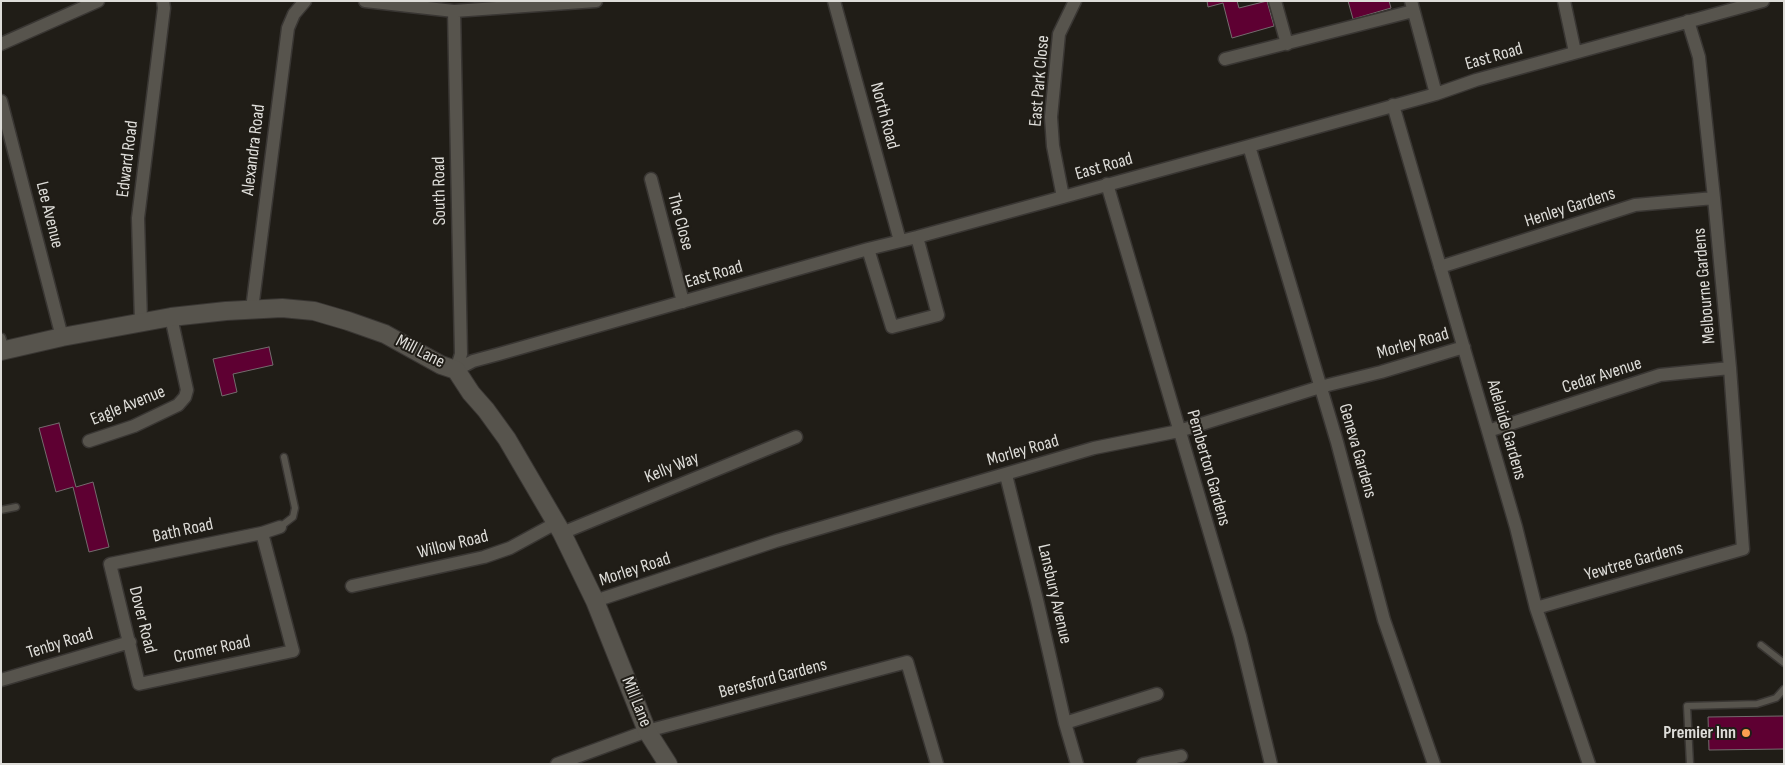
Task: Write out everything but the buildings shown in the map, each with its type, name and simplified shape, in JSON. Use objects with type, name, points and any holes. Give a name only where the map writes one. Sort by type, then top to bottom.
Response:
[{"type":"street","points":[[1,44],[98,1]]},
{"type":"street","name":"Edward Road","points":[[141,322],[138,218],[164,8],[162,1]]},
{"type":"street","name":"Alexandra Road","points":[[252,309],[288,28],[294,14],[305,1]]},
{"type":"street","points":[[365,1],[454,11],[539,3],[596,1]]},
{"type":"street","name":"North Road","points":[[834,1],[900,241]]},
{"type":"street","name":"East Park Close","points":[[1063,197],[1053,146],[1052,118],[1059,34],[1075,1]]},
{"type":"street","points":[[1275,1],[1287,44]]},
{"type":"street","points":[[1564,1],[1575,52]]},
{"type":"street","name":"East Road","points":[[456,370],[473,361],[868,249],[1436,94],[1476,80],[1688,21],[1720,7],[1763,1]]},
{"type":"street","points":[[1224,59],[1287,44],[1412,6],[1436,94]]},
{"type":"street","name":"South Road","points":[[454,11],[461,354],[456,370]]},
{"type":"street","name":"Melbourne Gardens","points":[[1688,21],[1699,57],[1714,198],[1730,368],[1743,549]]},
{"type":"street","name":"Lee Avenue","points":[[1,101],[62,337]]},
{"type":"street","name":"Adelaide Gardens","points":[[1393,105],[1516,527],[1536,608],[1589,764]]},
{"type":"street","name":"Geneva Gardens","points":[[1249,146],[1337,442],[1384,620],[1434,764]]},
{"type":"street","name":"The Close","points":[[651,179],[684,302]]},
{"type":"street","name":"Pemberton Gardens","points":[[1107,184],[1240,636],[1271,764]]},
{"type":"street","name":"Henley Gardens","points":[[1440,267],[1635,205],[1714,198]]},
{"type":"street","points":[[868,249],[892,327],[938,315],[917,237]]},
{"type":"street","name":"Mill Lane","points":[[3,346],[171,317],[252,309],[299,308],[326,314],[385,334],[441,365],[456,370],[506,439],[559,528],[595,601],[647,731],[668,764]]},
{"type":"street","name":"Eagle Avenue","points":[[89,441],[134,426],[178,405],[185,397],[186,390],[171,317]]},
{"type":"street","name":"Morley Road","points":[[595,601],[776,541],[1094,448],[1179,430],[1320,387],[1381,372],[1464,347]]},
{"type":"street","name":"Cedar Avenue","points":[[1488,431],[1660,375],[1730,368]]},
{"type":"street","name":"Kelly Way","points":[[559,528],[796,437]]},
{"type":"street","name":"Lansbury Avenue","points":[[1006,474],[1038,600],[1065,723],[1077,764]]},
{"type":"street","name":"Bath Road","points":[[110,564],[262,533],[280,527]]},
{"type":"street","name":"Willow Road","points":[[352,586],[484,557],[559,528]]},
{"type":"street","name":"Cromer Road","points":[[139,684],[293,650],[262,533]]},
{"type":"street","name":"Yewtree Gardens","points":[[1536,608],[1743,549]]},
{"type":"street","name":"Dover Road","points":[[110,564],[139,684]]},
{"type":"street","name":"Tenby Road","points":[[1,680],[130,642]]},
{"type":"street","name":"Beresford Gardens","points":[[557,764],[647,731],[907,662],[937,764]]},
{"type":"street","points":[[1065,723],[1157,694]]},
{"type":"street","points":[[1143,764],[1181,756]]},
{"type":"lane","points":[[280,527],[293,517],[295,508],[284,457]]},
{"type":"lane","points":[[1,510],[16,507]]},
{"type":"lane","points":[[1761,645],[1784,663]]},
{"type":"lane","points":[[1690,764],[1687,706],[1757,704],[1776,698],[1784,689]]},
{"type":"place","name":"Premier Inn","points":[[1746,733]]}]
